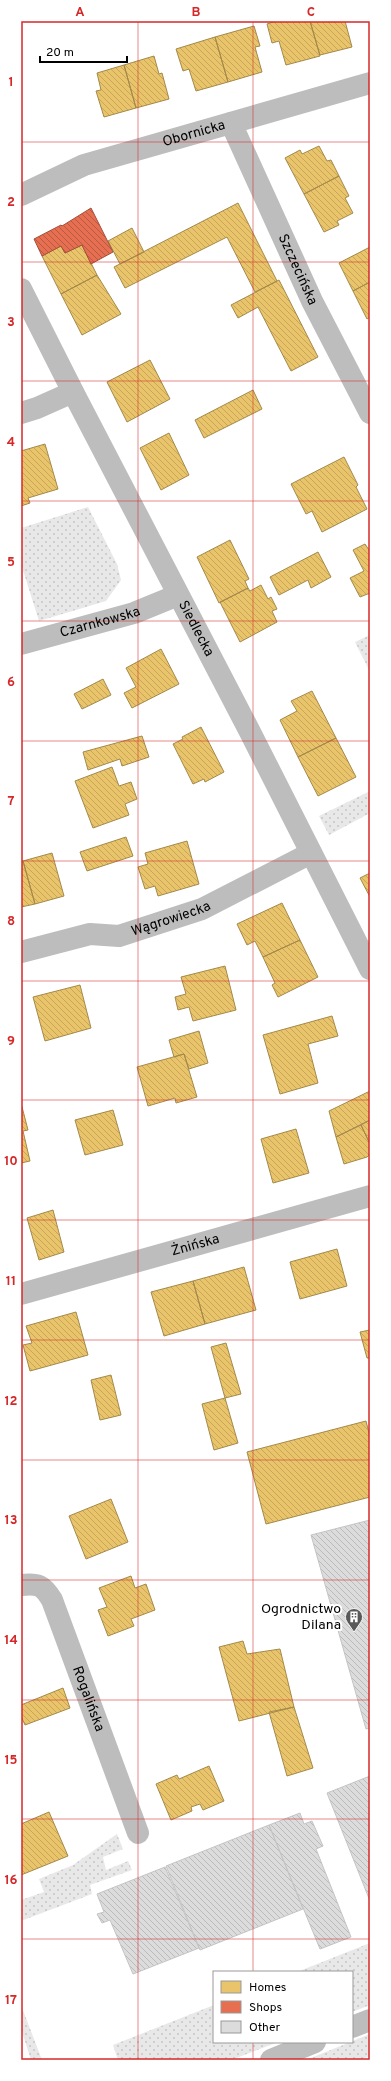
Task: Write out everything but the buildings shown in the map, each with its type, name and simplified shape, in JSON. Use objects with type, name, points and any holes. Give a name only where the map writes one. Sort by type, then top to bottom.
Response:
[{"type":"street","name":"Obornicka","points":[[21,195],[84,165],[370,83]]},
{"type":"street","name":"Szczecińska","points":[[231,123],[312,301],[370,413]]},
{"type":"street","name":"Siedlecka","points":[[21,289],[370,969]]},
{"type":"street","points":[[21,412],[37,408],[73,392]]},
{"type":"street","name":"Czarnkowska","points":[[21,644],[134,613],[178,595]]},
{"type":"street","name":"Wągrowiecka","points":[[21,952],[90,934],[119,936],[202,909],[311,854]]},
{"type":"street","name":"Żnińska","points":[[21,1294],[370,1196]]},
{"type":"street","name":"Rogalińska","points":[[21,1584],[35,1584],[46,1590],[52,1600],[138,1833]]},
{"type":"street","points":[[353,2027],[370,2020]]},
{"type":"street","points":[[271,2060],[313,2043]]},
{"type":"shaded area","points":[[88,507],[117,564],[121,580],[106,601],[39,621],[21,564],[21,528]]},
{"type":"shaded area","points":[[370,635],[370,672],[355,642]]},
{"type":"shaded area","points":[[370,791],[370,813],[329,835],[319,816]]},
{"type":"shaded area","points":[[117,1834],[123,1849],[103,1857],[106,1870],[128,1861],[132,1870],[90,1885],[92,1894],[21,1921],[21,1900],[44,1892],[39,1879],[73,1865]]},
{"type":"shaded area","points":[[370,1943],[370,2005],[353,2012],[353,1971],[300,1971]]},
{"type":"shaded area","points":[[21,2005],[42,2060],[31,2060],[21,2029]]},
{"type":"shaded area","points":[[213,2005],[213,2043],[275,2043],[231,2060],[118,2060],[113,2045]]},
{"type":"shaded area","points":[[370,2034],[370,2056],[359,2060],[306,2060],[348,2043],[353,2043],[353,2041]]},
{"type":"place","name":"Ogrodnictwo Dilana","points":[[354,1632]]}]
